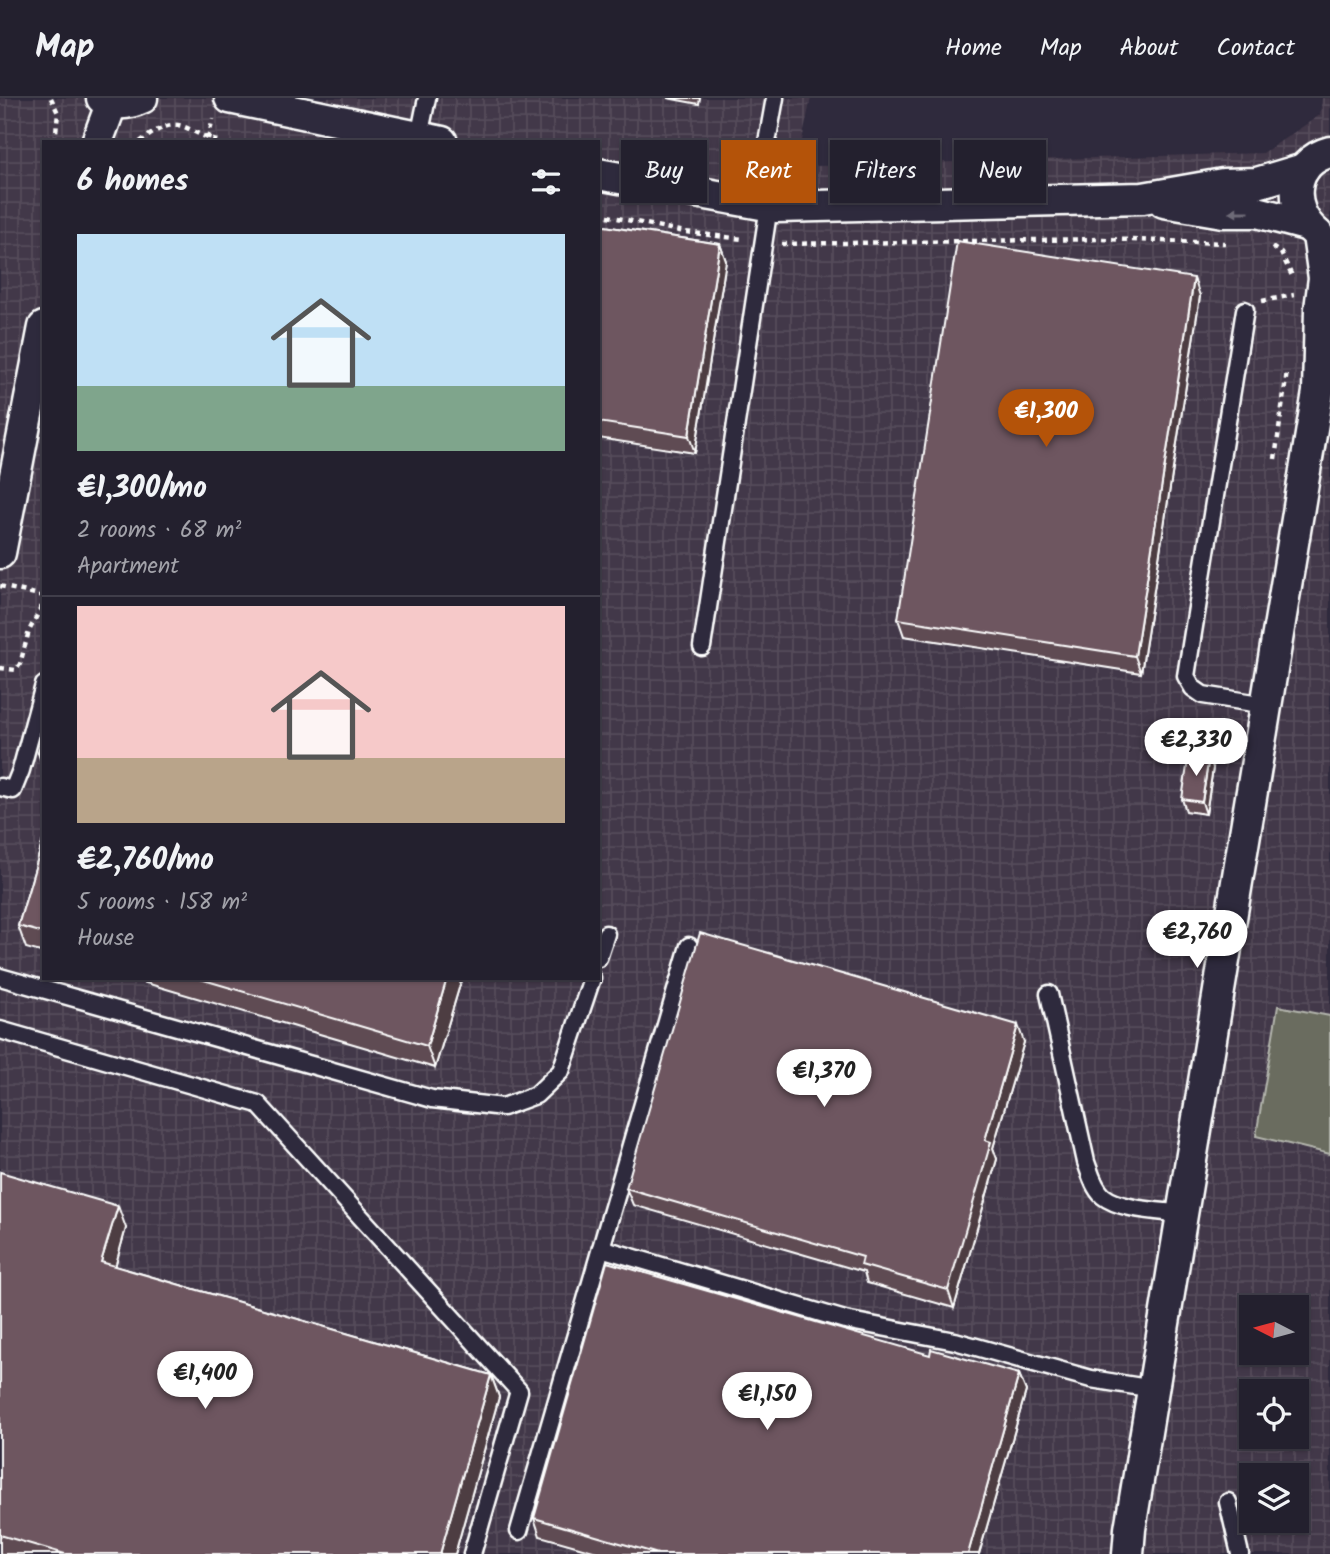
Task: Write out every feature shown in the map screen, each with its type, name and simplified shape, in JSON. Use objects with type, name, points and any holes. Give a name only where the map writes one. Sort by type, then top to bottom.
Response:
[{"type":"street","points":[[97,140],[107,100],[131,103],[142,98]]},
{"type":"street","points":[[221,109],[427,140]]},
{"type":"street","points":[[1128,1554],[1318,392],[1320,309],[1324,278],[1318,233],[1298,212],[1298,182],[1304,169],[1313,160],[1330,152]]},
{"type":"street","points":[[600,174],[762,204],[1143,198],[1223,184],[1257,183],[1304,169]]},
{"type":"street","points":[[1143,198],[1223,212],[1257,212],[1318,233]]},
{"type":"street","points":[[0,550],[42,337]]},
{"type":"street","points":[[1318,392],[1330,359]]},
{"type":"lane","points":[[427,98],[427,140]]},
{"type":"lane","points":[[702,647],[775,98]]},
{"type":"lane","points":[[1245,310],[1186,676],[1193,688],[1203,695],[1266,705]]},
{"type":"lane","points":[[0,787],[13,790],[42,692]]},
{"type":"lane","points":[[600,952],[606,934]]},
{"type":"lane","points":[[519,1531],[689,946]]},
{"type":"lane","points":[[0,977],[432,1099],[503,1107],[536,1095],[561,1071],[591,980]]},
{"type":"lane","points":[[1049,994],[1092,1180],[1103,1196],[1120,1205],[1183,1214]]},
{"type":"lane","points":[[0,1030],[258,1104],[510,1381],[519,1391],[472,1554]]},
{"type":"lane","points":[[601,1248],[845,1320],[955,1341],[1091,1379],[1154,1389]]},
{"type":"lane","points":[[1228,1502],[1240,1554]]},
{"type":"path","points":[[51,98],[58,113],[55,140]]},
{"type":"path","points":[[208,139],[221,109]]},
{"type":"path","points":[[143,140],[169,125],[180,124],[212,140]]},
{"type":"path","points":[[600,214],[685,232],[744,239]]},
{"type":"path","points":[[779,244],[1101,239],[1227,243]]},
{"type":"path","points":[[1271,247],[1281,253],[1286,261],[1297,302]]},
{"type":"path","points":[[1245,310],[1246,301],[1258,302],[1296,295]]},
{"type":"path","points":[[1274,463],[1287,369]]},
{"type":"path","points":[[0,586],[42,596]]},
{"type":"path","points":[[0,668],[16,670],[29,631],[42,606]]},
{"type":"shaded area","points":[[0,98],[811,98],[802,140],[721,140],[721,203],[816,203],[816,165],[830,166],[830,203],[940,203],[940,162],[954,162],[954,203],[1046,203],[1046,159],[1263,153],[1320,115],[1322,98],[1330,98],[1330,1554],[0,1554]]},
{"type":"green space","points":[[1278,1006],[1330,1016],[1330,1154],[1256,1136]]},
{"type":"building","points":[[600,225],[720,244],[689,436],[600,422]]},
{"type":"building","points":[[957,241],[1194,278],[1135,656],[898,619]]},
{"type":"building","points":[[42,739],[42,754],[38,753]]},
{"type":"building","points":[[1189,753],[1209,756],[1202,802],[1182,799]]},
{"type":"building","points":[[42,844],[42,932],[18,926]]},
{"type":"building","points":[[700,933],[1018,1025],[985,1140],[991,1142],[948,1290],[861,1265],[863,1257],[626,1188]]},
{"type":"building","points":[[204,980],[446,980],[427,1046]]},
{"type":"building","points":[[0,1172],[118,1206],[101,1262],[491,1375],[440,1554],[65,1554],[0,1535]]},
{"type":"building","points":[[607,1262],[930,1355],[931,1349],[1019,1374],[968,1554],[658,1554],[534,1518]]}]
